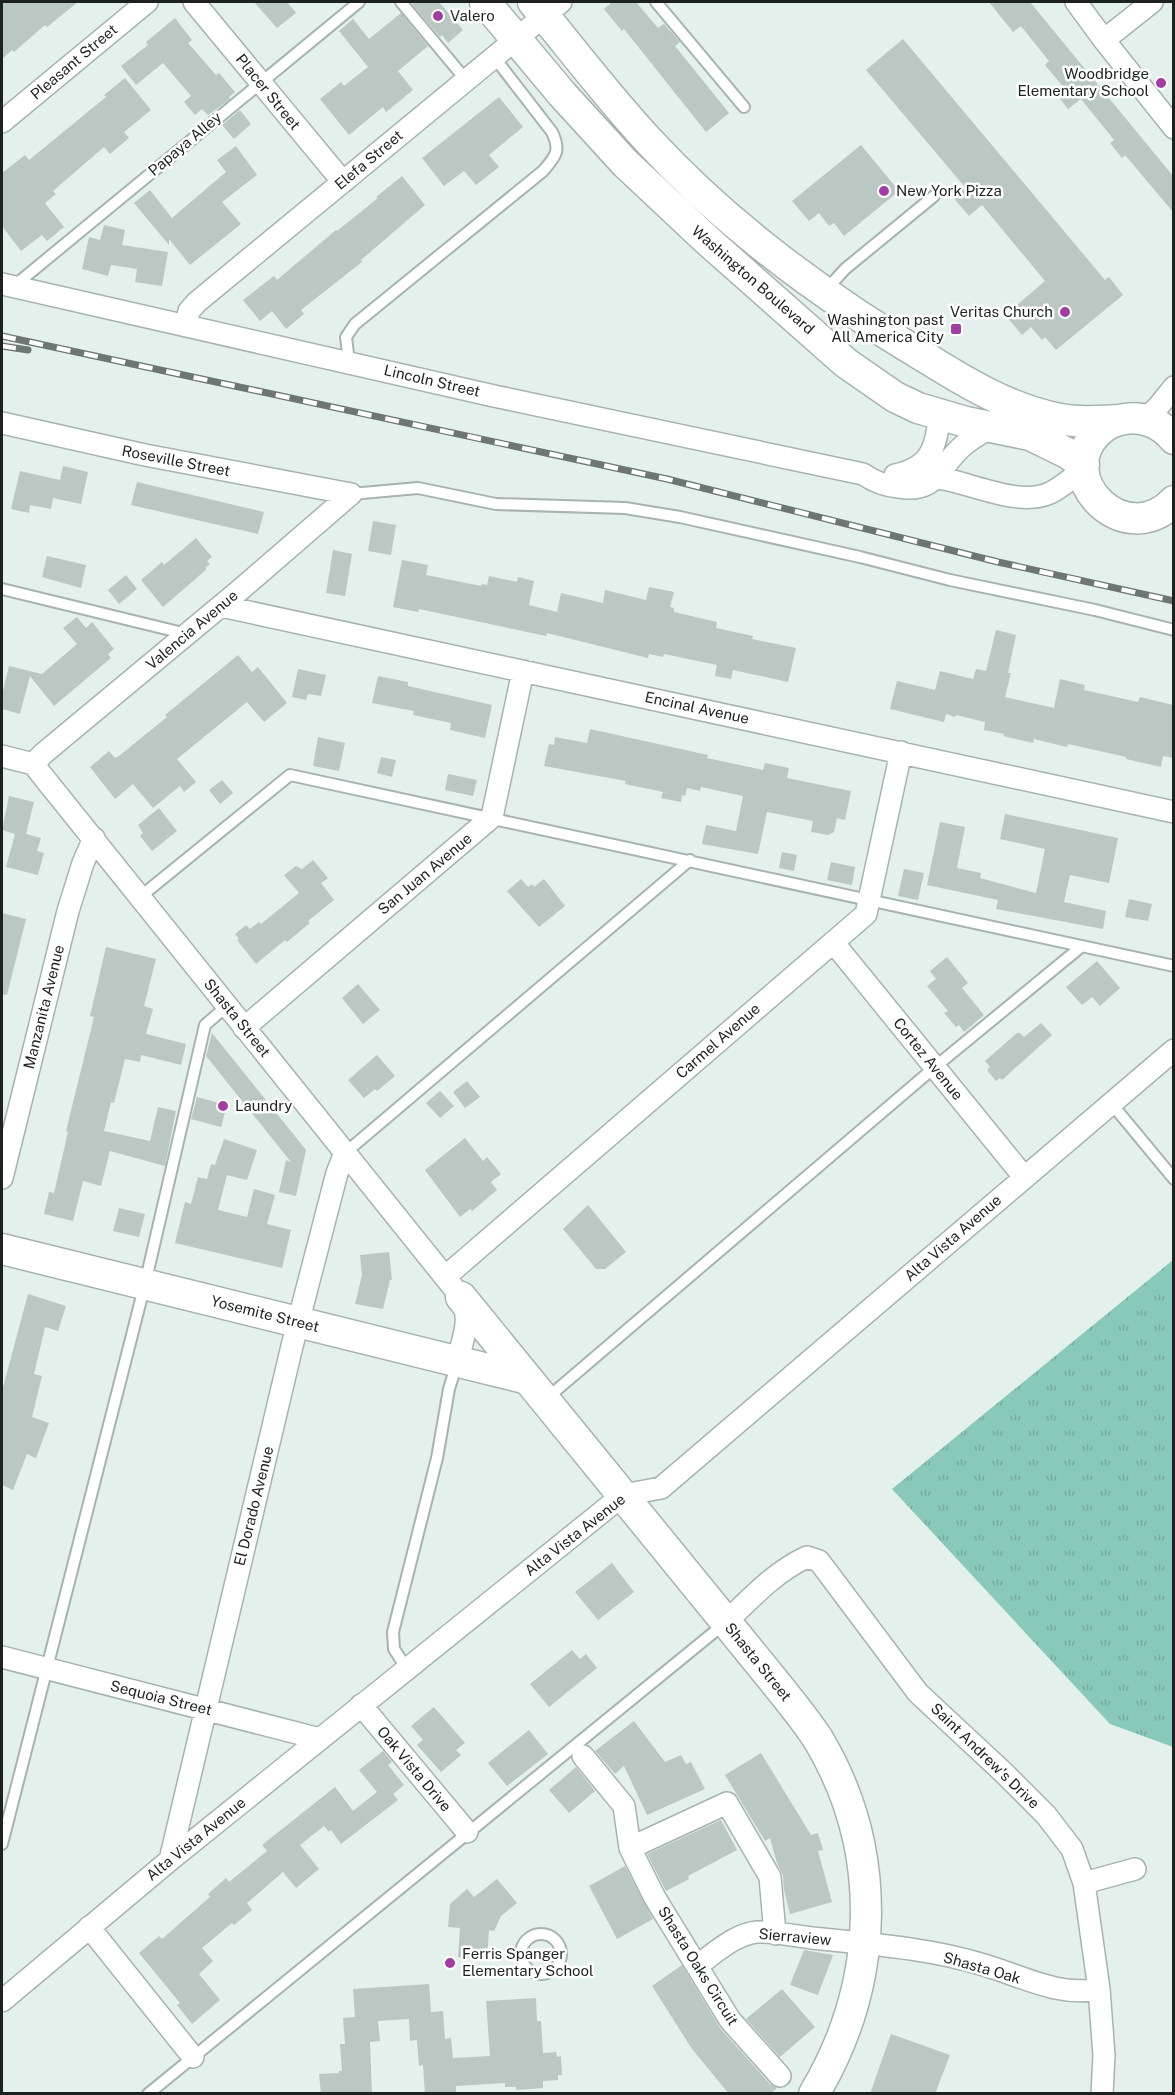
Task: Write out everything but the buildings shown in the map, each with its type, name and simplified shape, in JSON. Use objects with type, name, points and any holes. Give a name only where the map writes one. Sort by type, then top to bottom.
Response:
[{"type":"main road","name":"Washington Boulevard","points":[[485,2],[505,48],[659,196],[857,371],[895,397],[918,408],[1030,435],[1067,453],[1084,467]]},
{"type":"main road","points":[[546,6],[649,141],[683,176],[760,244],[824,293],[913,351],[991,395],[1060,419],[1132,419],[1165,430],[1173,439]]},
{"type":"main road","points":[[1132,419],[1104,426],[1093,438],[1085,452],[1084,467],[1087,485],[1095,499],[1105,509],[1133,519],[1161,517],[1173,501]]},
{"type":"main road","name":"Yosemite Street","points":[[2,1249],[457,1362],[537,1389]]},
{"type":"main road","name":"Shasta Street","points":[[453,1287],[803,1718],[818,1739],[845,1794],[862,1867],[865,1892],[865,1943],[860,1981],[851,2015],[840,2045],[814,2094]]},
{"type":"street","name":"Pleasant Street","points":[[2,122],[147,2]]},
{"type":"street","name":"Placer Street","points":[[194,2],[343,182]]},
{"type":"street","points":[[1076,2],[1173,128]]},
{"type":"street","points":[[1104,40],[1152,2]]},
{"type":"street","name":"Elefa Street","points":[[186,325],[189,311],[197,302],[505,48],[546,6]]},
{"type":"street","name":"Lincoln Street","points":[[7,285],[494,396],[863,474],[904,489],[920,489],[928,484],[937,477],[963,445],[991,427]]},
{"type":"street","points":[[1132,419],[1158,407],[1173,387]]},
{"type":"street","name":"Lincoln Street","points":[[895,475],[909,472],[921,465],[930,455],[936,442],[940,415]]},
{"type":"street","name":"Roseville Street","points":[[2,423],[145,455],[351,494]]},
{"type":"street","name":"Lincoln Street","points":[[863,474],[870,472],[937,477],[1000,494],[1034,497],[1049,493],[1084,467]]},
{"type":"street","name":"Valencia Avenue","points":[[33,764],[351,494]]},
{"type":"street","name":"Encinal Avenue","points":[[221,606],[1173,812]]},
{"type":"street","points":[[492,817],[523,671]]},
{"type":"street","name":"Carmel Avenue","points":[[453,1287],[866,914],[901,752]]},
{"type":"street","points":[[2,756],[33,764]]},
{"type":"street","name":"Shasta Street","points":[[33,764],[453,1287]]},
{"type":"street","name":"San Juan Avenue","points":[[244,1028],[492,817]]},
{"type":"street","name":"Manzanita Avenue","points":[[2,1178],[69,910],[83,863],[94,838]]},
{"type":"street","name":"Cortez Avenue","points":[[833,942],[1024,1177]]},
{"type":"street","name":"Alta Vista Avenue","points":[[2,2001],[170,1860],[623,1495],[661,1488],[1173,1050]]},
{"type":"street","name":"El Dorado Avenue","points":[[170,1860],[298,1323],[337,1173],[345,1153]]},
{"type":"street","points":[[453,1287],[466,1307],[467,1318],[457,1362]]},
{"type":"street","name":"Saint Andrew's Drive","points":[[726,1622],[758,1591],[793,1563],[807,1557],[819,1560],[918,1693],[1046,1815],[1072,1850],[1084,1884],[1099,1989],[1106,2093]]},
{"type":"street","name":"Sequoia Street","points":[[2,1657],[320,1739]]},
{"type":"street","name":"Oak Vista Drive","points":[[361,1705],[467,1832]]},
{"type":"street","name":"Shasta Oaks Circuit","points":[[583,1756],[624,1806],[630,1848],[655,1898],[730,2020],[780,2076]]},
{"type":"street","points":[[630,1848],[727,1803],[770,1877],[775,1934]]},
{"type":"street","points":[[1084,1884],[1135,1869]]},
{"type":"street","points":[[89,1927],[193,2057]]},
{"type":"street","name":"Sierraview","points":[[698,1965],[738,1937],[757,1932],[865,1943]]},
{"type":"street","name":"Shasta Oak","points":[[865,1943],[962,1958],[1043,1986],[1082,1992],[1099,1989]]},
{"type":"lane","name":"Papaya Alley","points":[[7,285],[358,2]]},
{"type":"lane","points":[[401,2],[466,80]]},
{"type":"lane","points":[[656,2],[744,107]]},
{"type":"lane","points":[[349,362],[346,337],[355,324],[543,171],[555,158],[558,144],[505,48]]},
{"type":"lane","points":[[824,293],[845,269],[933,196]]},
{"type":"lane","points":[[351,494],[418,488],[496,504],[625,508],[680,517],[860,557],[950,580],[1095,610],[1173,630]]},
{"type":"lane","points":[[2,589],[187,634]]},
{"type":"lane","points":[[140,897],[290,775],[1173,966]]},
{"type":"lane","points":[[345,1153],[690,860]]},
{"type":"lane","points":[[537,1389],[1082,946]]},
{"type":"lane","points":[[2,1844],[145,1284],[205,1025],[227,1006]]},
{"type":"lane","points":[[1111,1103],[1173,1179]]},
{"type":"lane","points":[[407,1669],[394,1649],[393,1632],[437,1458],[449,1389],[457,1362]]},
{"type":"lane","points":[[148,2094],[726,1622]]},
{"type":"green space","points":[[1173,1260],[1173,1747],[1110,1724],[892,1489]]},
{"type":"railway","points":[[2,336],[667,479],[998,562],[1174,601]]},
{"type":"railway","points":[[2,346],[28,350]]},
{"type":"place","name":"Valero","points":[[438,16]]},
{"type":"place","name":"Woodbridge Elementary School","points":[[1161,83]]},
{"type":"place","name":"New York Pizza","points":[[884,191]]},
{"type":"place","name":"Veritas Church","points":[[1065,312]]},
{"type":"place","name":"Washington past All America City","points":[[956,329]]},
{"type":"place","name":"Laundry","points":[[223,1106]]},
{"type":"place","name":"Ferris Spanger Elementary School","points":[[450,1963]]}]
